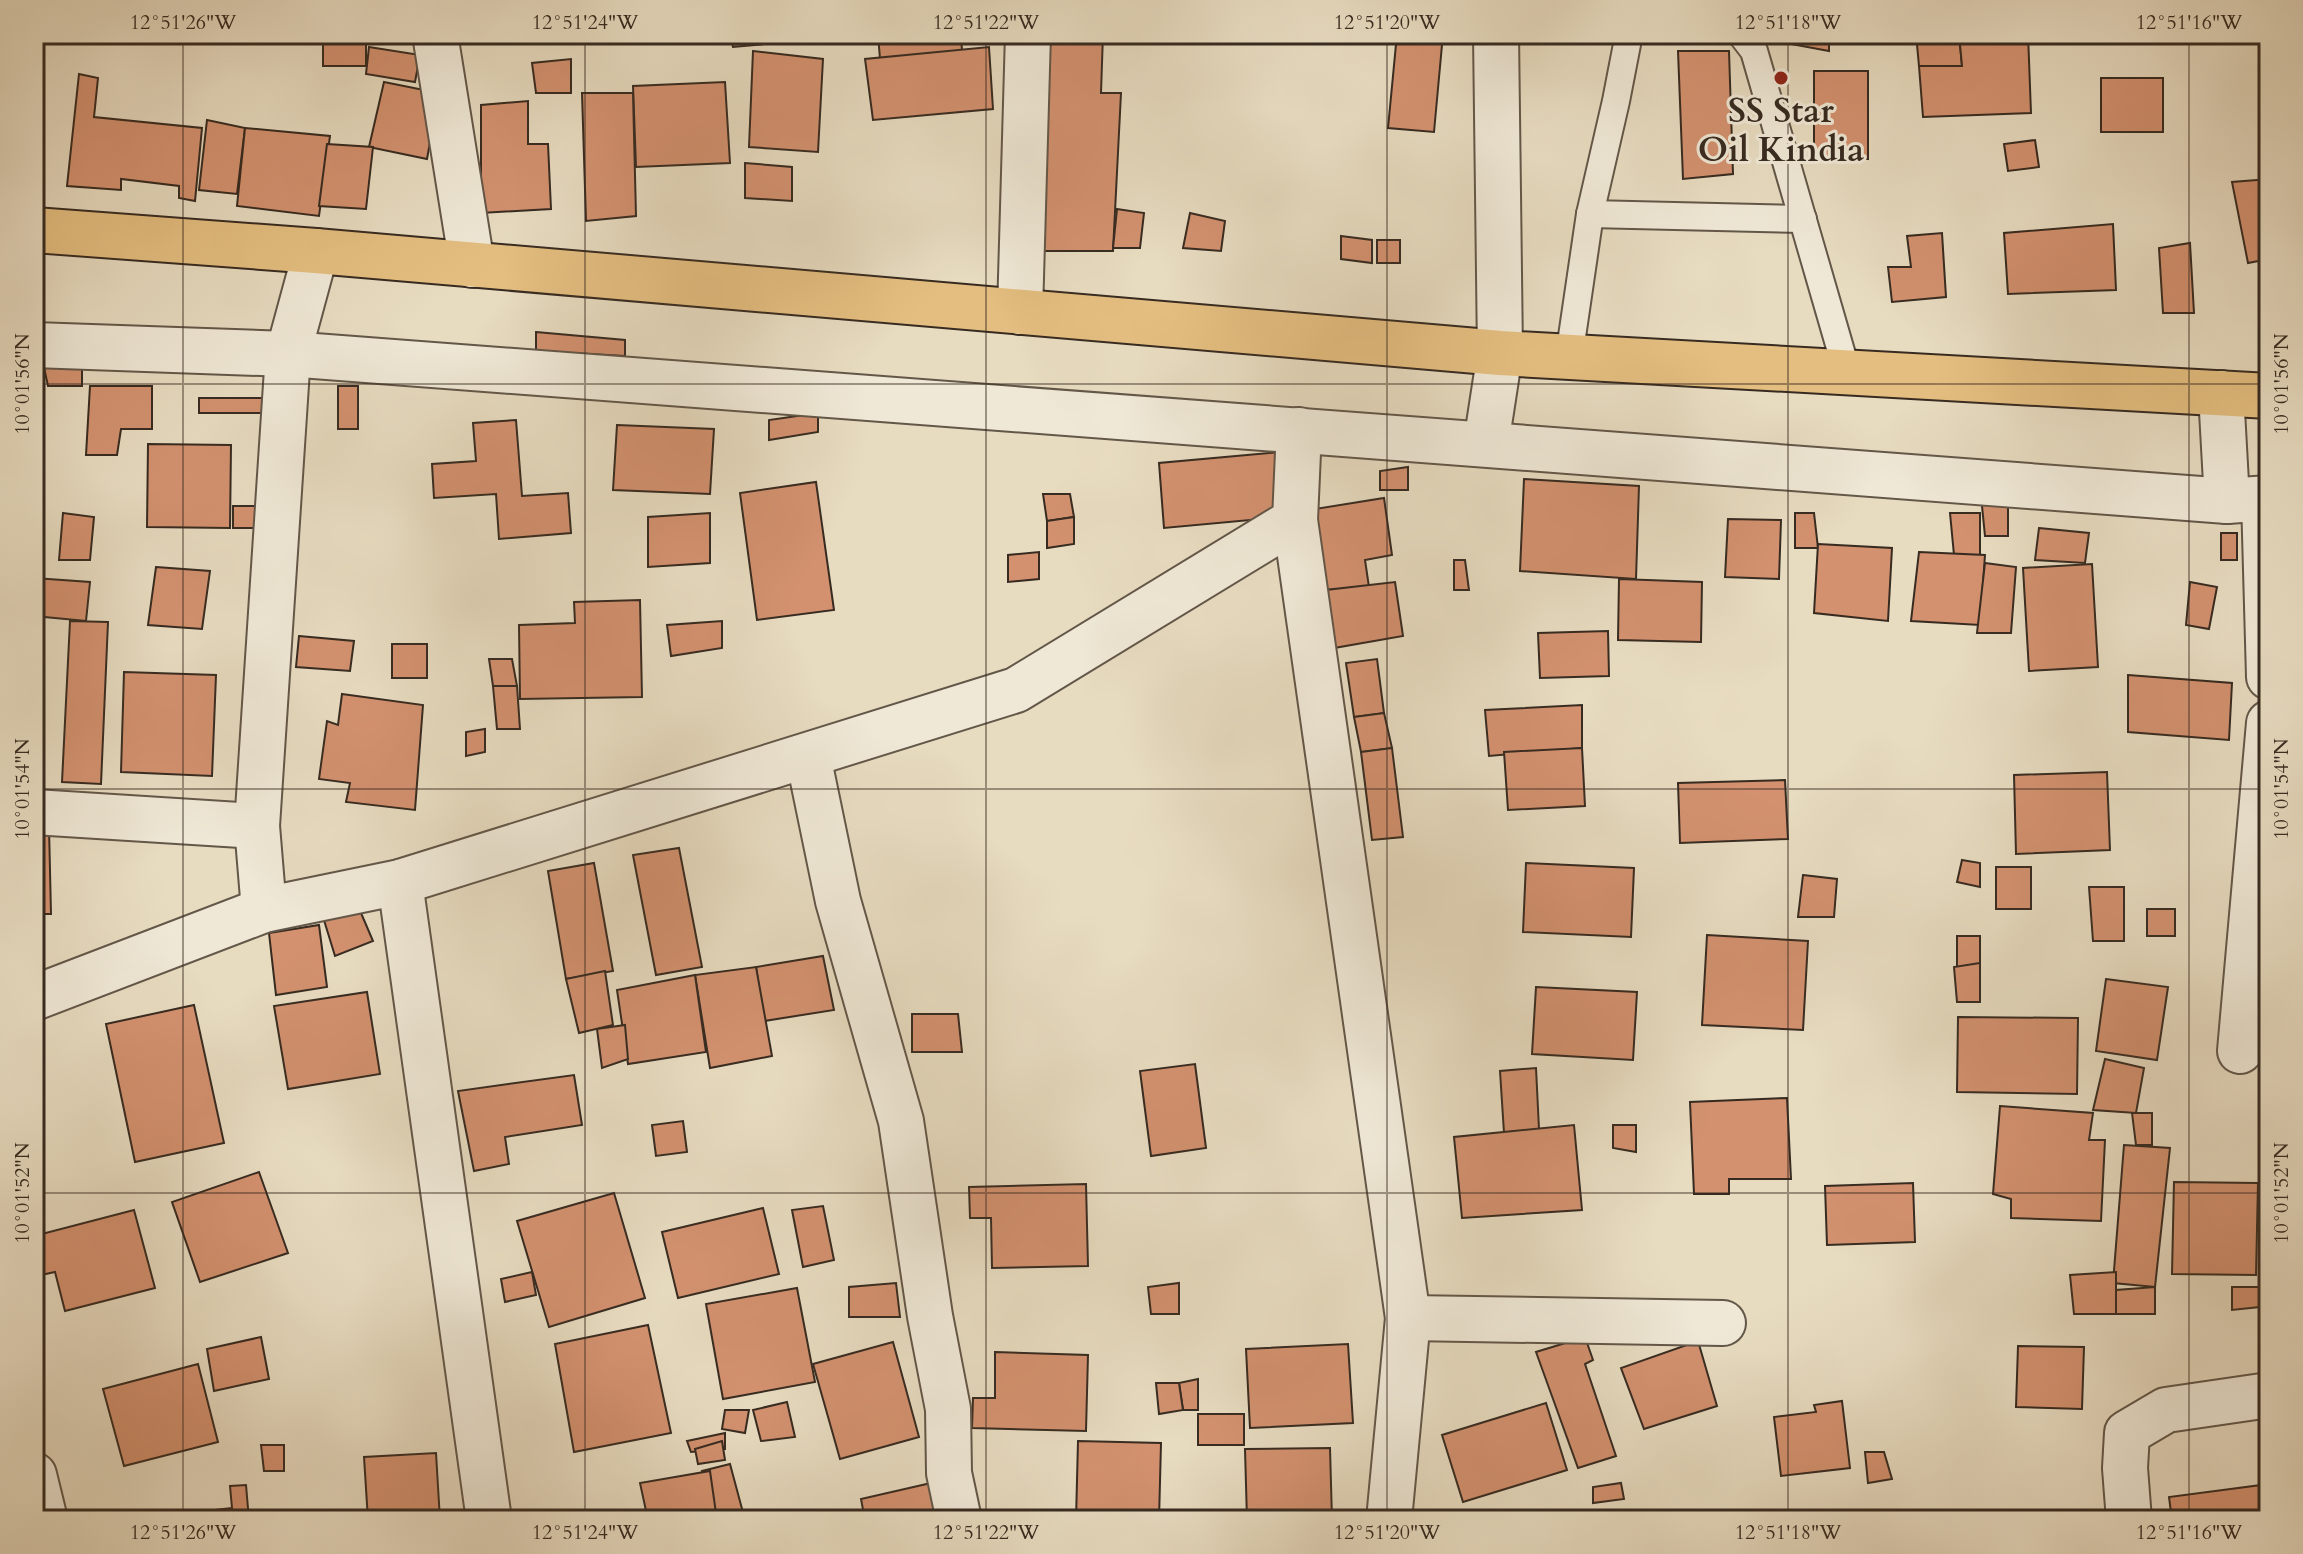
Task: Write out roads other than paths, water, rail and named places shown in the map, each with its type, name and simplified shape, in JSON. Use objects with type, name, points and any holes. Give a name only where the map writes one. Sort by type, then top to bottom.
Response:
[{"type":"highway","points":[[34,230],[316,251],[1500,353],[2269,396]]},
{"type":"street","points":[[435,34],[472,265]]},
{"type":"street","points":[[1020,312],[1028,34]]},
{"type":"street","points":[[1486,444],[1500,353],[1496,34]]},
{"type":"street","points":[[264,910],[257,826],[288,354],[316,251]]},
{"type":"street","points":[[34,345],[288,354],[2253,499]]},
{"type":"street","points":[[2221,393],[2253,499],[2269,677]]},
{"type":"street","points":[[1299,430],[1295,520],[1408,1318],[1389,1520]]},
{"type":"street","points":[[34,998],[264,910],[400,882],[1016,690],[1295,520]]},
{"type":"street","points":[[2240,1051],[2269,723]]},
{"type":"street","points":[[808,756],[838,901],[901,1121],[930,1316],[948,1409],[949,1473],[959,1520]]},
{"type":"street","points":[[34,812],[257,826]]},
{"type":"street","points":[[400,882],[489,1520]]},
{"type":"street","points":[[1408,1318],[1723,1323]]},
{"type":"street","points":[[2129,1520],[2125,1468],[2127,1433],[2166,1410],[2269,1395]]},
{"type":"street","points":[[34,1475],[45,1520]]},
{"type":"lane","points":[[1569,357],[1590,214],[1629,34]]},
{"type":"lane","points":[[1741,34],[1754,51],[1847,372]]},
{"type":"lane","points":[[1590,214],[1803,219]]},
{"type":"place","name":"SS Star Oil Kindia","points":[[1781,78]]}]
